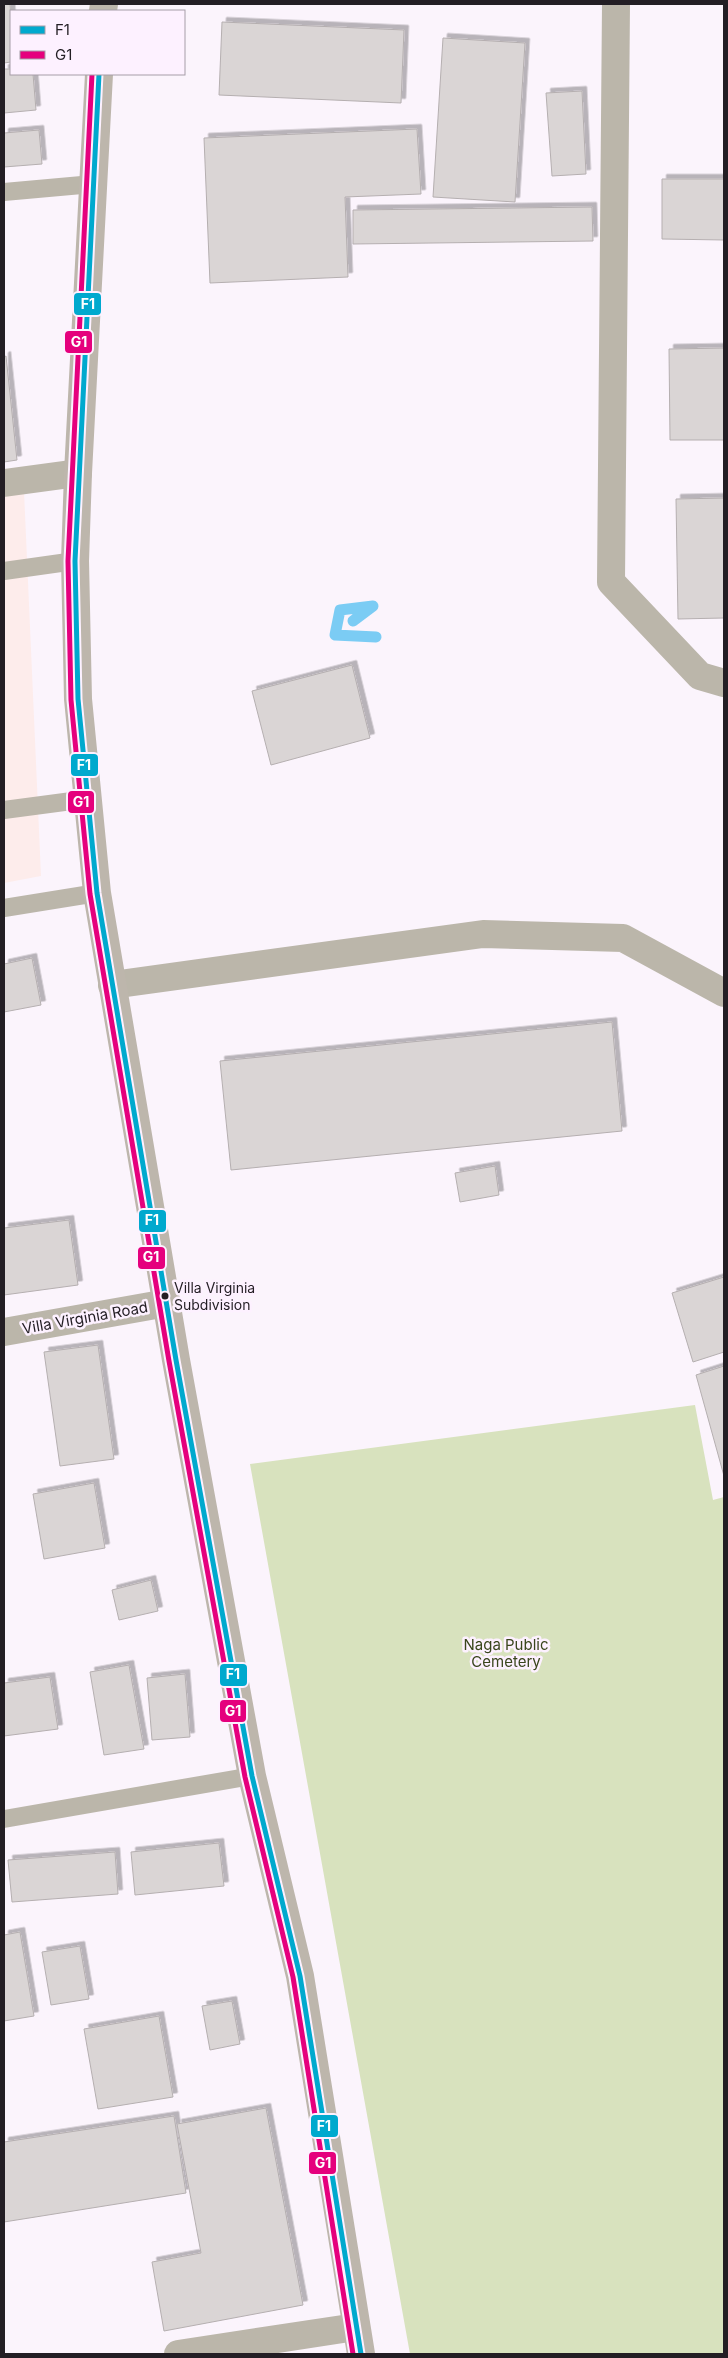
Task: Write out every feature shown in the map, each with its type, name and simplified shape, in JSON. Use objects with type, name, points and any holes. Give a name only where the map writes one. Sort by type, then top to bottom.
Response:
[{"type":"main road","points":[[99,75],[78,473],[76,562],[78,699],[97,893],[167,1304],[252,1776],[300,1976],[361,2354]]},
{"type":"street","points":[[616,4],[611,582],[700,676],[724,683]]},
{"type":"street","points":[[4,483],[78,473]]},
{"type":"street","points":[[112,985],[483,934],[623,938],[724,993]]},
{"type":"street","name":"Villa Virginia Road","points":[[4,1332],[167,1304]]},
{"type":"street","points":[[178,2354],[356,2327]]},
{"type":"lane","points":[[4,192],[93,184]]},
{"type":"lane","points":[[4,571],[76,562]]},
{"type":"lane","points":[[4,810],[87,799]]},
{"type":"lane","points":[[4,908],[97,893]]},
{"type":"lane","points":[[4,1819],[252,1776]]},
{"type":"shaded area","points":[[24,491],[41,876],[4,883],[4,495]]},
{"type":"green space","name":"Naga Public Cemetery","points":[[695,1405],[713,1500],[724,1497],[724,2354],[410,2354],[250,1464]]},
{"type":"building","points":[[4,4],[10,4],[10,62],[4,63]]},
{"type":"building","points":[[222,22],[404,30],[401,103],[219,95]]},
{"type":"building","points":[[443,38],[525,43],[515,202],[433,197]]},
{"type":"building","points":[[4,69],[10,69],[10,75],[33,75],[36,110],[4,113]]},
{"type":"building","points":[[582,91],[586,174],[552,176],[546,93]]},
{"type":"building","points":[[417,129],[421,194],[345,197],[348,277],[210,283],[204,138]]},
{"type":"building","points":[[39,130],[42,164],[4,167],[4,133]]},
{"type":"building","points":[[662,179],[724,179],[724,240],[662,239]]},
{"type":"building","points":[[592,207],[593,241],[353,244],[353,210]]},
{"type":"building","points":[[724,348],[724,440],[670,440],[669,349]]},
{"type":"building","points":[[6,356],[17,460],[4,462],[4,357]]},
{"type":"building","points":[[724,498],[724,618],[678,619],[676,499]]},
{"type":"building","points":[[352,665],[370,738],[271,765],[252,691]]},
{"type":"building","points":[[32,958],[41,1005],[4,1012],[4,964]]},
{"type":"building","points":[[612,1022],[622,1131],[231,1170],[220,1061]]},
{"type":"building","points":[[495,1166],[499,1195],[460,1202],[455,1173]]},
{"type":"building","points":[[69,1220],[78,1285],[4,1295],[4,1228]]},
{"type":"building","points":[[724,1277],[724,1352],[693,1362],[672,1293]]},
{"type":"building","points":[[98,1345],[114,1459],[60,1466],[44,1352]]},
{"type":"building","points":[[724,1366],[724,1476],[696,1375]]},
{"type":"building","points":[[94,1483],[105,1548],[44,1559],[33,1494]]},
{"type":"building","points":[[151,1580],[158,1611],[119,1620],[112,1590]]},
{"type":"building","points":[[129,1665],[144,1749],[104,1755],[90,1672]]},
{"type":"building","points":[[185,1674],[190,1737],[152,1740],[147,1678]]},
{"type":"building","points":[[50,1677],[58,1729],[4,1736],[4,1683]]},
{"type":"building","points":[[219,1843],[224,1886],[135,1895],[131,1852]]},
{"type":"building","points":[[115,1852],[118,1894],[12,1902],[8,1860]]},
{"type":"building","points":[[20,1932],[34,2016],[4,2021],[4,1935]]},
{"type":"building","points":[[80,1946],[89,1999],[51,2005],[42,1952]]},
{"type":"building","points":[[232,2001],[240,2044],[210,2050],[202,2006]]},
{"type":"building","points":[[159,2016],[173,2097],[98,2109],[84,2029]]},
{"type":"building","points":[[266,2108],[303,2305],[164,2331],[152,2262],[201,2253],[177,2124]]},
{"type":"building","points":[[174,2116],[186,2193],[4,2222],[4,2142]]},
{"type":"waterway","points":[[353,621],[373,606],[340,610],[335,635],[376,637]]},
{"type":"transit line","name":"G1","points":[[92,75],[68,561],[71,700],[90,894],[169,1361],[245,1777],[293,1977],[353,2354]]},
{"type":"transit line","name":"F1","points":[[99,75],[75,561],[78,699],[97,893],[176,1360],[252,1776],[300,1976],[361,2354]]},
{"type":"place","name":"Villa Virginia Subdivision","points":[[165,1296]]}]
